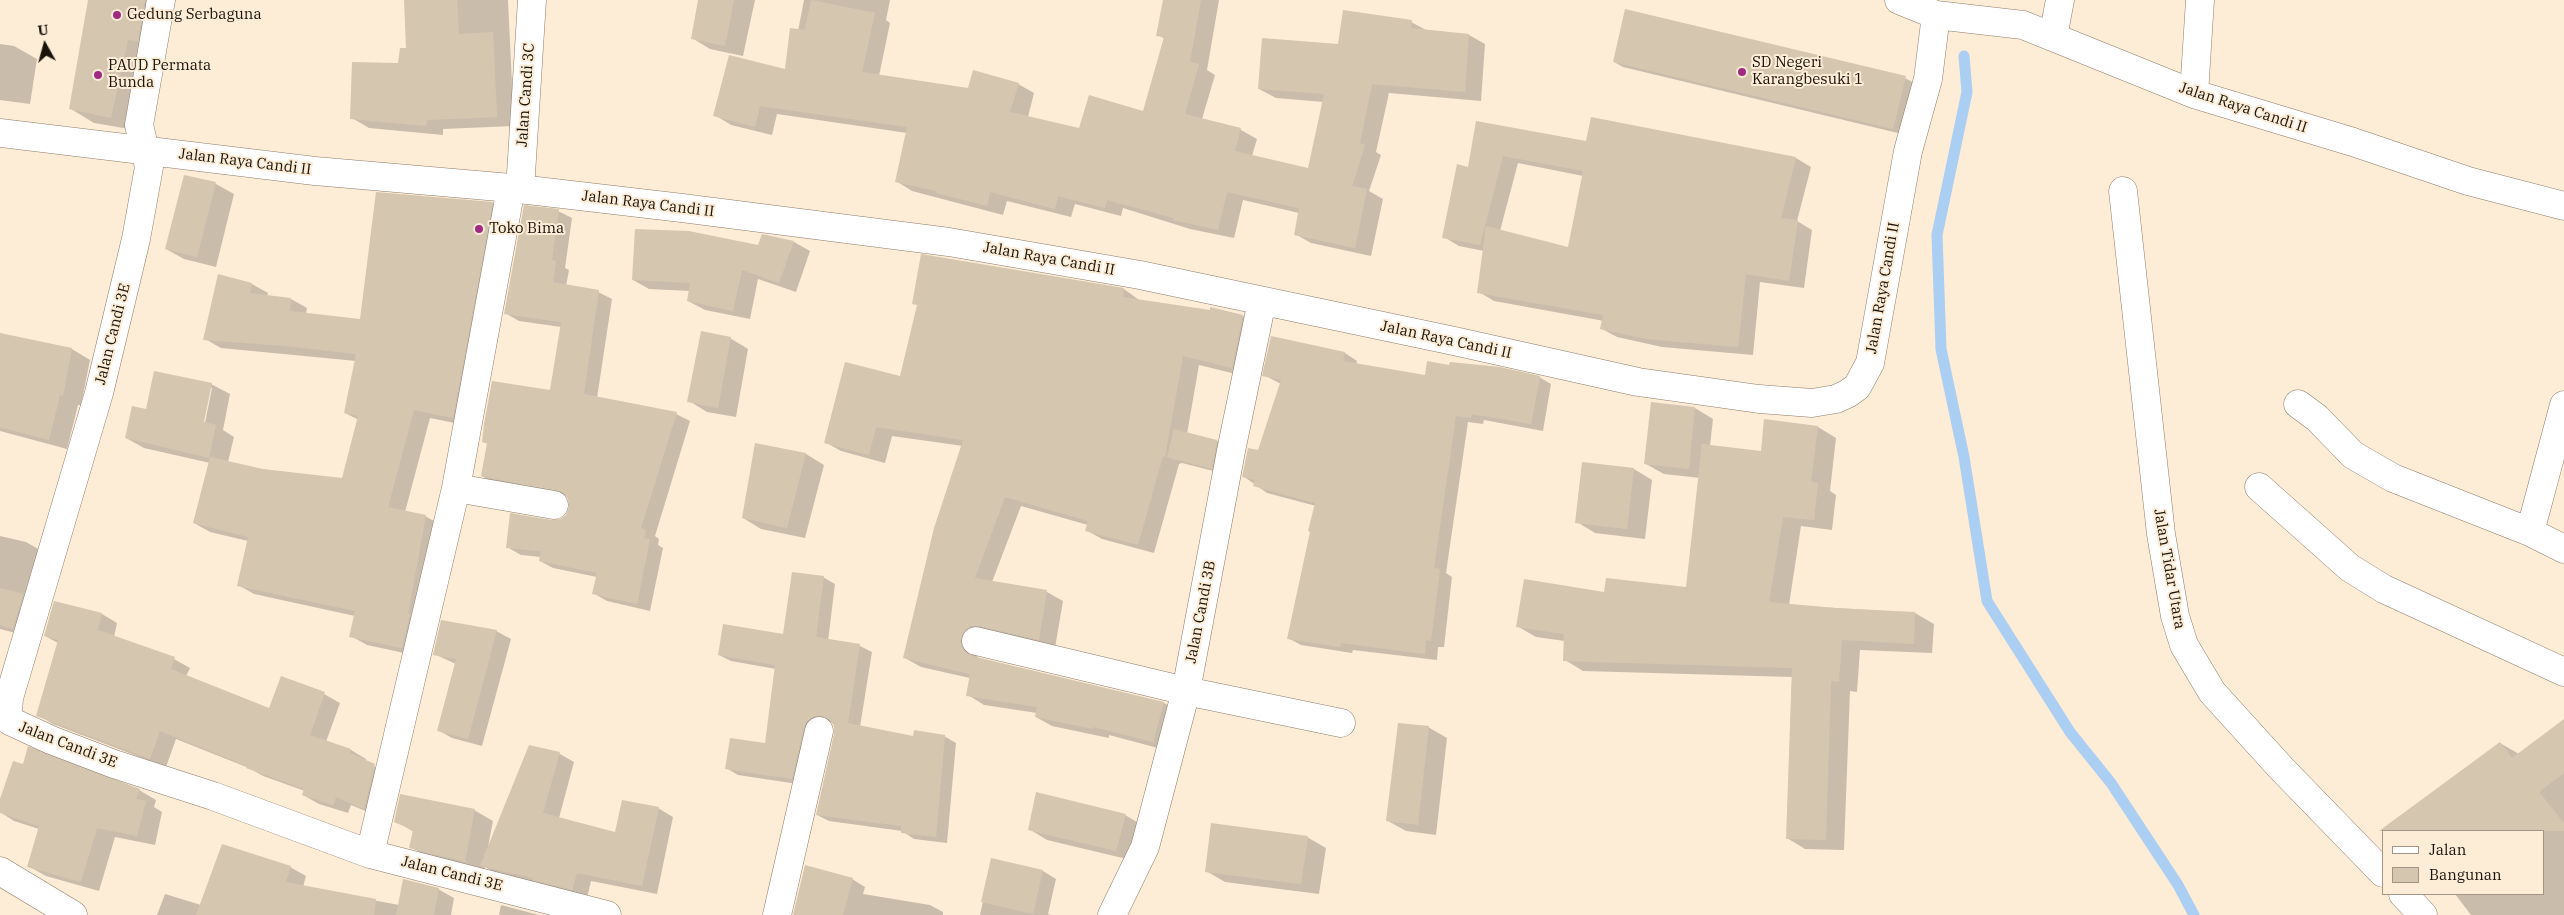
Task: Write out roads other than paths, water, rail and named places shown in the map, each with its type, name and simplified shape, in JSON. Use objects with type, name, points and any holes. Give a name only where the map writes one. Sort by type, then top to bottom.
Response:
[{"type":"street","name":"Jalan Candi 3E","points":[[161,0],[139,125],[148,167],[145,197],[113,339],[5,696],[10,721],[37,734],[370,854],[607,915]]},
{"type":"street","name":"Jalan Candi 3C","points":[[370,854],[456,488],[516,189],[532,0]]},
{"type":"street","points":[[1899,0],[1936,15]]},
{"type":"street","points":[[2053,37],[2060,0]]},
{"type":"street","points":[[2194,94],[2200,0]]},
{"type":"street","name":"Jalan Raya Candi II","points":[[0,133],[315,171],[516,189],[682,208],[949,242],[1140,275],[1638,382],[1794,403],[1825,402],[1836,399],[1857,387],[1864,377],[1875,344],[1908,151],[1928,79],[1936,15],[2023,25],[2194,94],[2353,142],[2468,181],[2564,206]]},
{"type":"street","name":"Jalan Tidar Utara","points":[[2123,191],[2161,534],[2175,616],[2184,645],[2212,692],[2281,768],[2382,872]]},
{"type":"street","name":"Jalan Candi 3B","points":[[1112,915],[1145,848],[1186,691],[1231,451],[1262,301]]},
{"type":"street","points":[[2298,404],[2317,418],[2353,455],[2393,478],[2530,532],[2564,549]]},
{"type":"street","points":[[2530,532],[2564,405]]},
{"type":"street","points":[[2259,487],[2350,568],[2384,589],[2564,672]]},
{"type":"street","points":[[456,488],[554,505]]},
{"type":"street","points":[[976,641],[1186,691],[1341,723]]},
{"type":"street","points":[[777,915],[819,731]]},
{"type":"street","points":[[0,871],[72,915]]},
{"type":"street","points":[[2404,895],[2423,915]]},
{"type":"waterway","points":[[1964,56],[1967,92],[1937,235],[1941,349],[1964,457],[1987,601],[2070,732],[2111,783],[2178,885],[2194,915]]},
{"type":"place","name":"Gedung Serbaguna","points":[[117,15]]},
{"type":"place","name":"SD Negeri Karangbesuki 1","points":[[1742,72]]},
{"type":"place","name":"PAUD Permata Bunda","points":[[98,75]]},
{"type":"place","name":"Toko Bima","points":[[479,229]]}]
